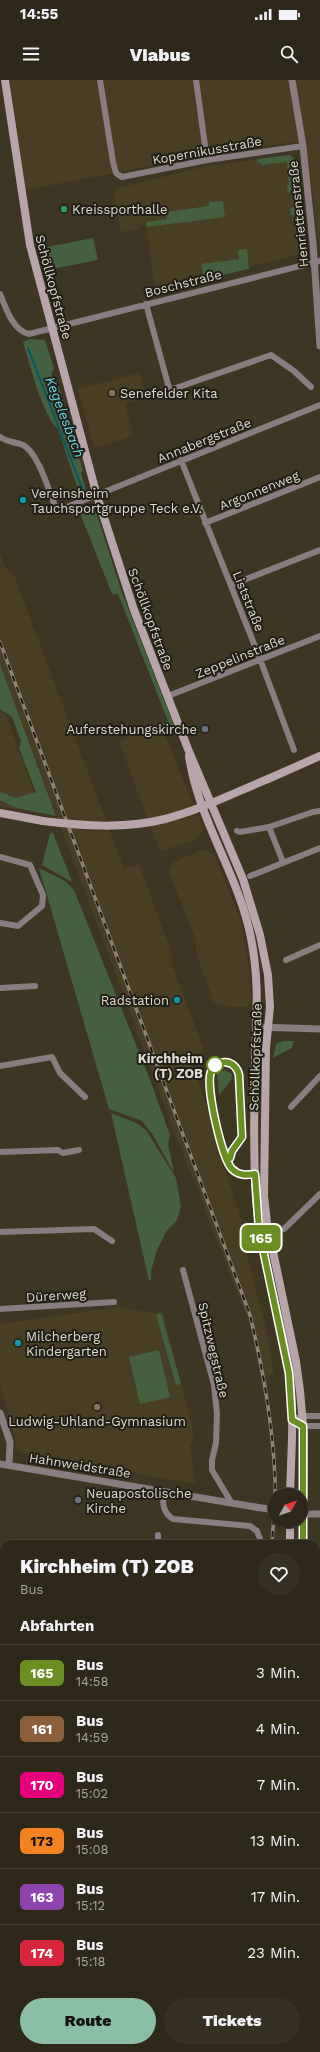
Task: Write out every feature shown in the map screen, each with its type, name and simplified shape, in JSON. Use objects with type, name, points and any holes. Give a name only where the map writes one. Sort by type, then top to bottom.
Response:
[{"type":"main road","name":"Schöllkopfstraße","points":[[5,80],[30,245],[97,496],[134,610],[188,749],[226,834],[253,908],[268,975],[269,1027],[266,1048],[264,1196],[276,1273],[296,1361],[303,1426],[303,1540]]},
{"type":"main road","name":"Schöllkopfstraße","points":[[188,749],[195,785],[235,883],[251,936],[258,974],[255,1066],[256,1199],[259,1230],[289,1373],[292,1420],[290,1488]]},
{"type":"main road","points":[[0,813],[43,821],[100,826],[164,819],[216,801],[320,756]]},
{"type":"main road","points":[[290,1528],[290,1540]]},
{"type":"street","name":"Kopernikusstraße","points":[[100,80],[103,107],[116,173],[122,177],[207,160],[303,146]]},
{"type":"street","points":[[196,80],[207,160]]},
{"type":"street","name":"Henriettenstraße","points":[[292,80],[303,146],[318,261],[320,346]]},
{"type":"street","name":"Boschstraße","points":[[0,294],[20,330],[29,334],[318,261]]},
{"type":"street","points":[[146,304],[169,388],[173,389],[271,355],[294,371],[311,387]]},
{"type":"street","name":"Annabergstraße","points":[[97,496],[181,460],[320,405]]},
{"type":"street","points":[[0,437],[6,441],[23,445],[33,455],[57,511],[97,496]]},
{"type":"street","name":"Liststraße","points":[[181,460],[260,659],[294,750]]},
{"type":"street","name":"Argonnenweg","points":[[205,523],[320,477]]},
{"type":"street","points":[[231,585],[320,550]]},
{"type":"street","name":"Zeppelinstraße","points":[[168,696],[320,636]]},
{"type":"street","points":[[237,831],[240,832],[270,826],[320,811]]},
{"type":"street","points":[[270,826],[283,862]]},
{"type":"street","points":[[250,876],[320,848]]},
{"type":"street","points":[[0,857],[30,865],[43,895],[42,906],[18,926],[0,924]]},
{"type":"street","points":[[286,960],[320,945]]},
{"type":"street","points":[[0,988],[34,986]]},
{"type":"street","points":[[257,1027],[320,1029]]},
{"type":"street","points":[[0,1066],[52,1057],[60,1073],[85,1097]]},
{"type":"street","points":[[291,1107],[320,1076]]},
{"type":"street","points":[[0,1152],[58,1150],[64,1153],[79,1150]]},
{"type":"street","points":[[284,1228],[320,1194]]},
{"type":"street","points":[[0,1232],[94,1229],[112,1241]]},
{"type":"street","name":"Spitzwegstraße","points":[[183,1270],[214,1384],[217,1421],[212,1470],[231,1502]]},
{"type":"street","name":"Dürerweg","points":[[0,1309],[114,1302]]},
{"type":"street","points":[[0,1413],[10,1442],[9,1465]]},
{"type":"street","points":[[292,1420],[302,1416],[320,1416]]},
{"type":"street","points":[[292,1420],[303,1426],[320,1426]]},
{"type":"street","name":"Hahnweidstraße","points":[[0,1464],[268,1509]]},
{"type":"street","points":[[163,1491],[164,1508],[168,1516],[173,1519],[250,1526],[257,1531],[260,1540]]},
{"type":"street","points":[[308,1514],[320,1514]]},
{"type":"street","points":[[158,1535],[158,1540]]},
{"type":"shaded area","points":[[10,80],[320,80],[320,254],[306,140],[208,155],[25,190]]},
{"type":"shaded area","points":[[289,156],[294,158],[306,245],[302,254],[155,291],[146,225],[140,226],[141,229],[120,232],[114,189],[207,166]]},
{"type":"shaded area","points":[[139,373],[146,397],[125,403],[134,436],[94,448],[78,389]]},
{"type":"shaded area","points":[[0,553],[5,567],[14,575],[124,869],[139,864],[173,956],[170,957],[171,962],[205,1052],[190,1058],[212,1121],[216,1140],[249,1245],[245,1247],[268,1337],[274,1375],[261,1376],[250,1325],[176,1136],[0,664]]},
{"type":"shaded area","points":[[0,711],[6,715],[42,814],[0,806]]},
{"type":"shaded area","points":[[161,725],[201,823],[202,830],[200,835],[194,840],[162,851],[159,850],[119,741]]},
{"type":"shaded area","points":[[202,850],[211,852],[218,862],[241,922],[250,975],[251,998],[248,1007],[231,1007],[214,1003],[196,952],[196,941],[169,872],[173,862]]},
{"type":"shaded area","name":"Ludwig-Uhland-Gymnasium","points":[[119,1307],[155,1313],[163,1312],[193,1429],[194,1440],[190,1445],[195,1484],[18,1452],[0,1383],[0,1324]]},
{"type":"green space","points":[[290,155],[294,159],[302,214],[291,215],[290,208],[296,207],[294,192],[288,193],[287,185],[289,185],[287,162],[261,165],[260,162],[257,163],[257,159]]},
{"type":"green space","points":[[223,201],[225,217],[146,227],[146,222],[167,219],[166,212],[209,206],[209,202]]},
{"type":"green space","points":[[302,216],[306,244],[302,253],[298,249],[297,244],[301,243],[298,220],[292,221],[292,218]]},
{"type":"green space","points":[[93,238],[98,260],[52,269],[47,247]]},
{"type":"green space","points":[[247,249],[249,269],[204,279],[201,264],[239,259],[238,250]]},
{"type":"green space","points":[[29,339],[45,340],[54,368],[51,374],[53,377],[51,381],[53,383],[57,380],[83,471],[81,473],[87,493],[80,496],[58,429],[47,413],[37,388],[23,342]]},
{"type":"green space","points":[[91,505],[95,509],[121,590],[175,728],[166,734],[162,724],[168,721],[118,594],[112,594],[78,508]]},
{"type":"green space","points":[[0,664],[56,816],[17,808],[0,800],[0,792],[16,798],[36,792],[19,748],[21,741],[12,717],[0,709]]},
{"type":"green space","points":[[50,833],[53,833],[72,882],[42,865]]},
{"type":"green space","points":[[39,868],[65,881],[74,890],[149,1077],[170,1135],[168,1144],[174,1173],[153,1135],[142,1121],[109,1109]]},
{"type":"green space","points":[[283,1041],[294,1041],[292,1048],[273,1058],[276,1044]]},
{"type":"green space","points":[[225,1070],[232,1074],[231,1080],[219,1095],[217,1074]]},
{"type":"green space","points":[[111,1113],[136,1123],[146,1130],[176,1178],[181,1207],[177,1220],[166,1232],[157,1250],[151,1271],[151,1280],[149,1281]]},
{"type":"green space","points":[[161,1313],[181,1384],[176,1385],[156,1315]]},
{"type":"green space","points":[[159,1350],[170,1397],[140,1404],[129,1357]]},
{"type":"waterway","name":"Kegelesbach","points":[[28,348],[84,493]]},
{"type":"railway","points":[[0,642],[250,1315],[270,1417],[275,1488],[272,1540]]},
{"type":"bus line","name":"165","points":[[230,1158],[232,1151],[242,1137],[240,1125],[240,1085],[237,1069],[228,1062],[222,1062],[216,1064],[210,1072],[209,1078],[220,1141],[222,1149],[232,1169],[245,1175],[255,1174],[259,1230],[287,1358],[292,1397],[292,1420],[303,1426],[303,1540]]},
{"type":"place","name":"Kreissporthalle","points":[[64,209]]},
{"type":"place","name":"Senefelder Kita","points":[[112,393]]},
{"type":"place","name":"Vereinsheim Tauchsportgruppe Teck e.V.","points":[[23,500]]},
{"type":"place","name":"Auferstehungskirche","points":[[205,729]]},
{"type":"place","name":"Radstation","points":[[177,1000]]},
{"type":"place","name":"Kirchheim (T) ZOB","points":[[215,1065]]},
{"type":"place","name":"Milcherberg Kindergarten","points":[[18,1343]]},
{"type":"place","name":"Ludwig-Uhland-Gymnasium","points":[[97,1407]]},
{"type":"place","name":"Neuapostolische Kirche","points":[[78,1500]]}]
